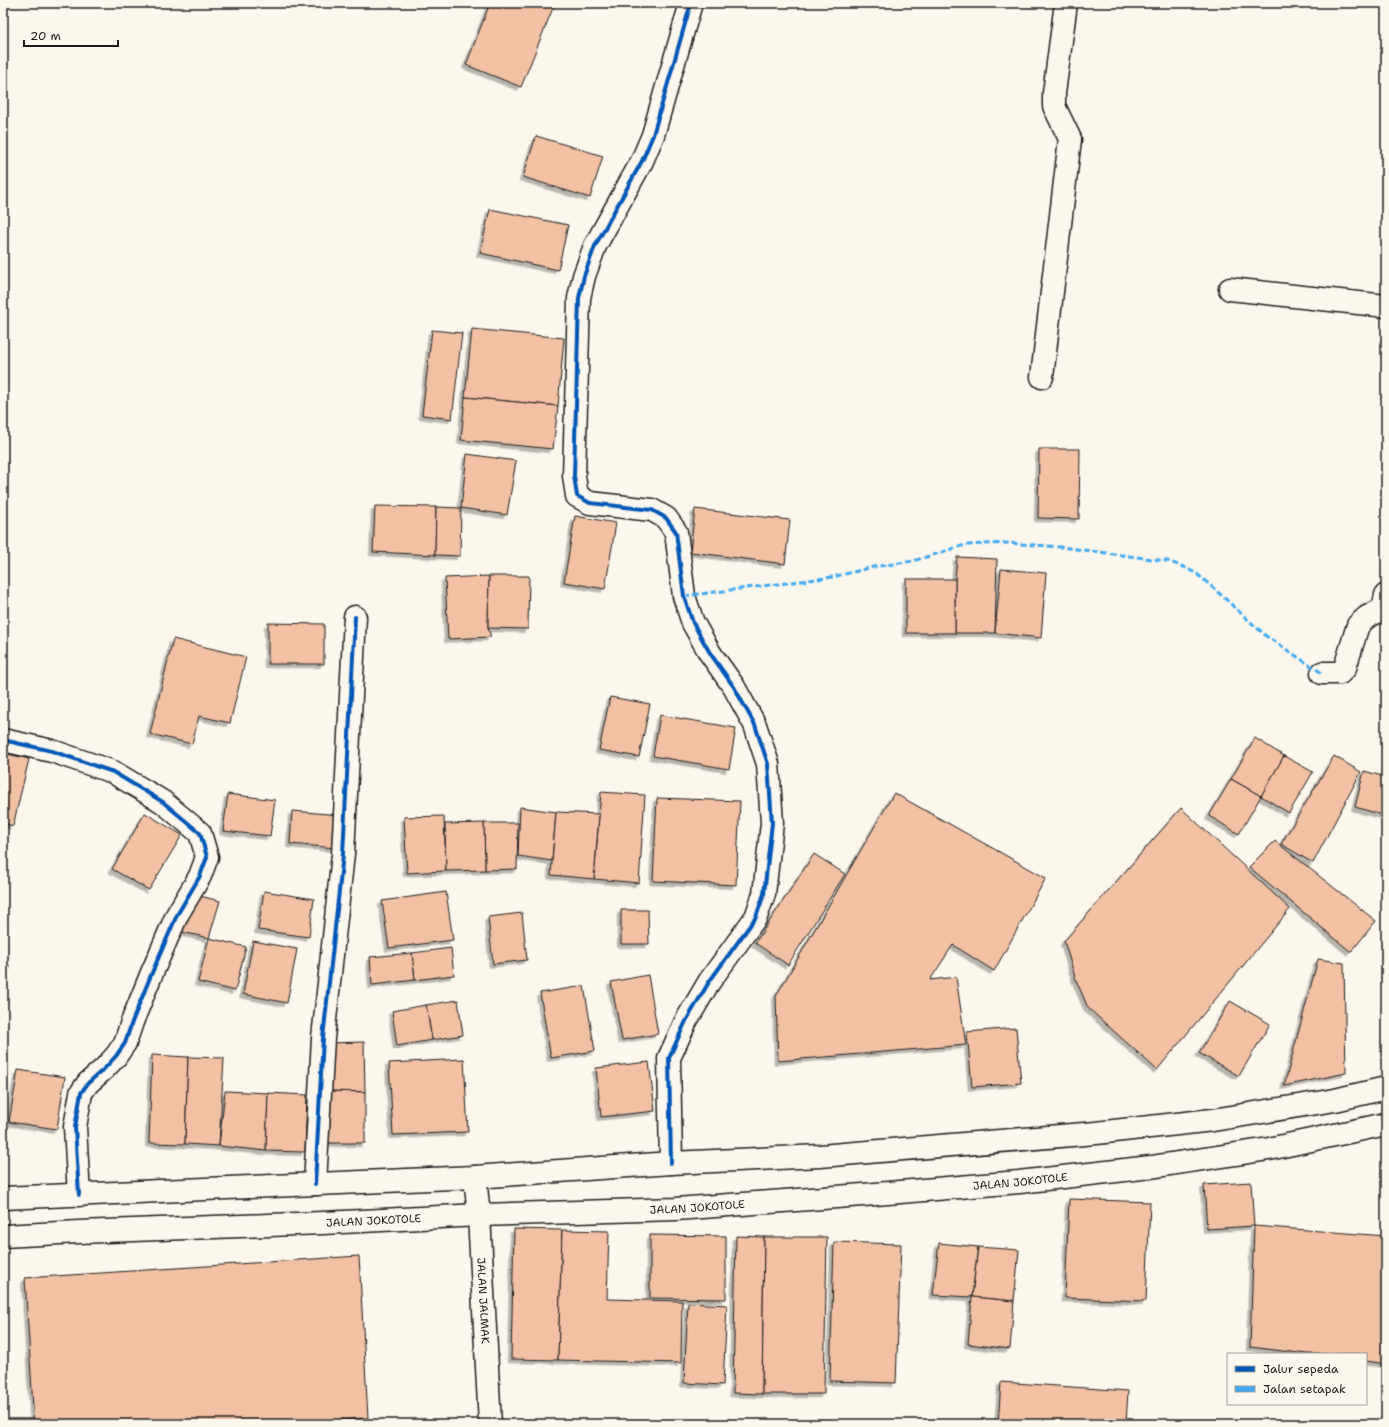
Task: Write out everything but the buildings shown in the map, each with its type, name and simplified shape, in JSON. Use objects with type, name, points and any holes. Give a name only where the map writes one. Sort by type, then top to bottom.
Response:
[{"type":"main road","points":[[671,1163],[669,1058],[686,1021],[709,982],[756,917],[764,894],[772,823],[768,764],[755,725],[734,687],[710,653],[693,623],[684,596],[676,532],[666,518],[652,510],[590,503],[577,496],[574,476],[579,298],[584,276],[595,246],[642,161],[653,135],[691,3]]},
{"type":"main road","points":[[1042,378],[1070,139],[1054,106],[1054,93],[1066,3]]},
{"type":"main road","points":[[1230,289],[1386,306]]},
{"type":"main road","points":[[1322,672],[1340,673],[1345,668],[1358,625],[1367,617],[1383,609],[1386,595]]},
{"type":"main road","points":[[315,1184],[323,1038],[343,854],[355,617]]},
{"type":"main road","points":[[3,740],[52,751],[113,772],[163,802],[200,833],[207,857],[200,876],[177,915],[140,1002],[125,1043],[116,1056],[88,1083],[81,1093],[75,1127],[79,1195]]},
{"type":"main road","points":[[3,1198],[475,1177],[671,1163],[820,1156],[1096,1133],[1212,1120],[1336,1100],[1386,1088]]},
{"type":"main road","name":"JALAN JOKOTOLE","points":[[3,1236],[479,1215],[676,1209],[1019,1182],[1151,1167],[1269,1149],[1386,1124]]},
{"type":"main road","name":"JALAN JALMAK","points":[[475,1177],[479,1215],[490,1424]]},
{"type":"marked path","points":[[684,596],[833,577],[873,567],[913,561],[965,545],[1008,543],[1061,547],[1167,561],[1184,567],[1197,574],[1266,636],[1322,673]]},
{"type":"cycle path","points":[[671,1163],[669,1058],[686,1021],[709,982],[756,917],[764,894],[772,823],[768,764],[755,725],[734,687],[710,653],[693,623],[684,596],[676,532],[666,518],[652,510],[590,503],[577,496],[574,476],[579,298],[584,276],[595,246],[642,161],[653,135],[691,3]]},
{"type":"cycle path","points":[[315,1184],[323,1038],[343,854],[355,617]]},
{"type":"cycle path","points":[[3,740],[52,751],[113,772],[163,802],[200,833],[207,857],[200,876],[177,915],[151,975],[125,1043],[116,1056],[88,1083],[81,1093],[75,1127],[79,1195]]}]
